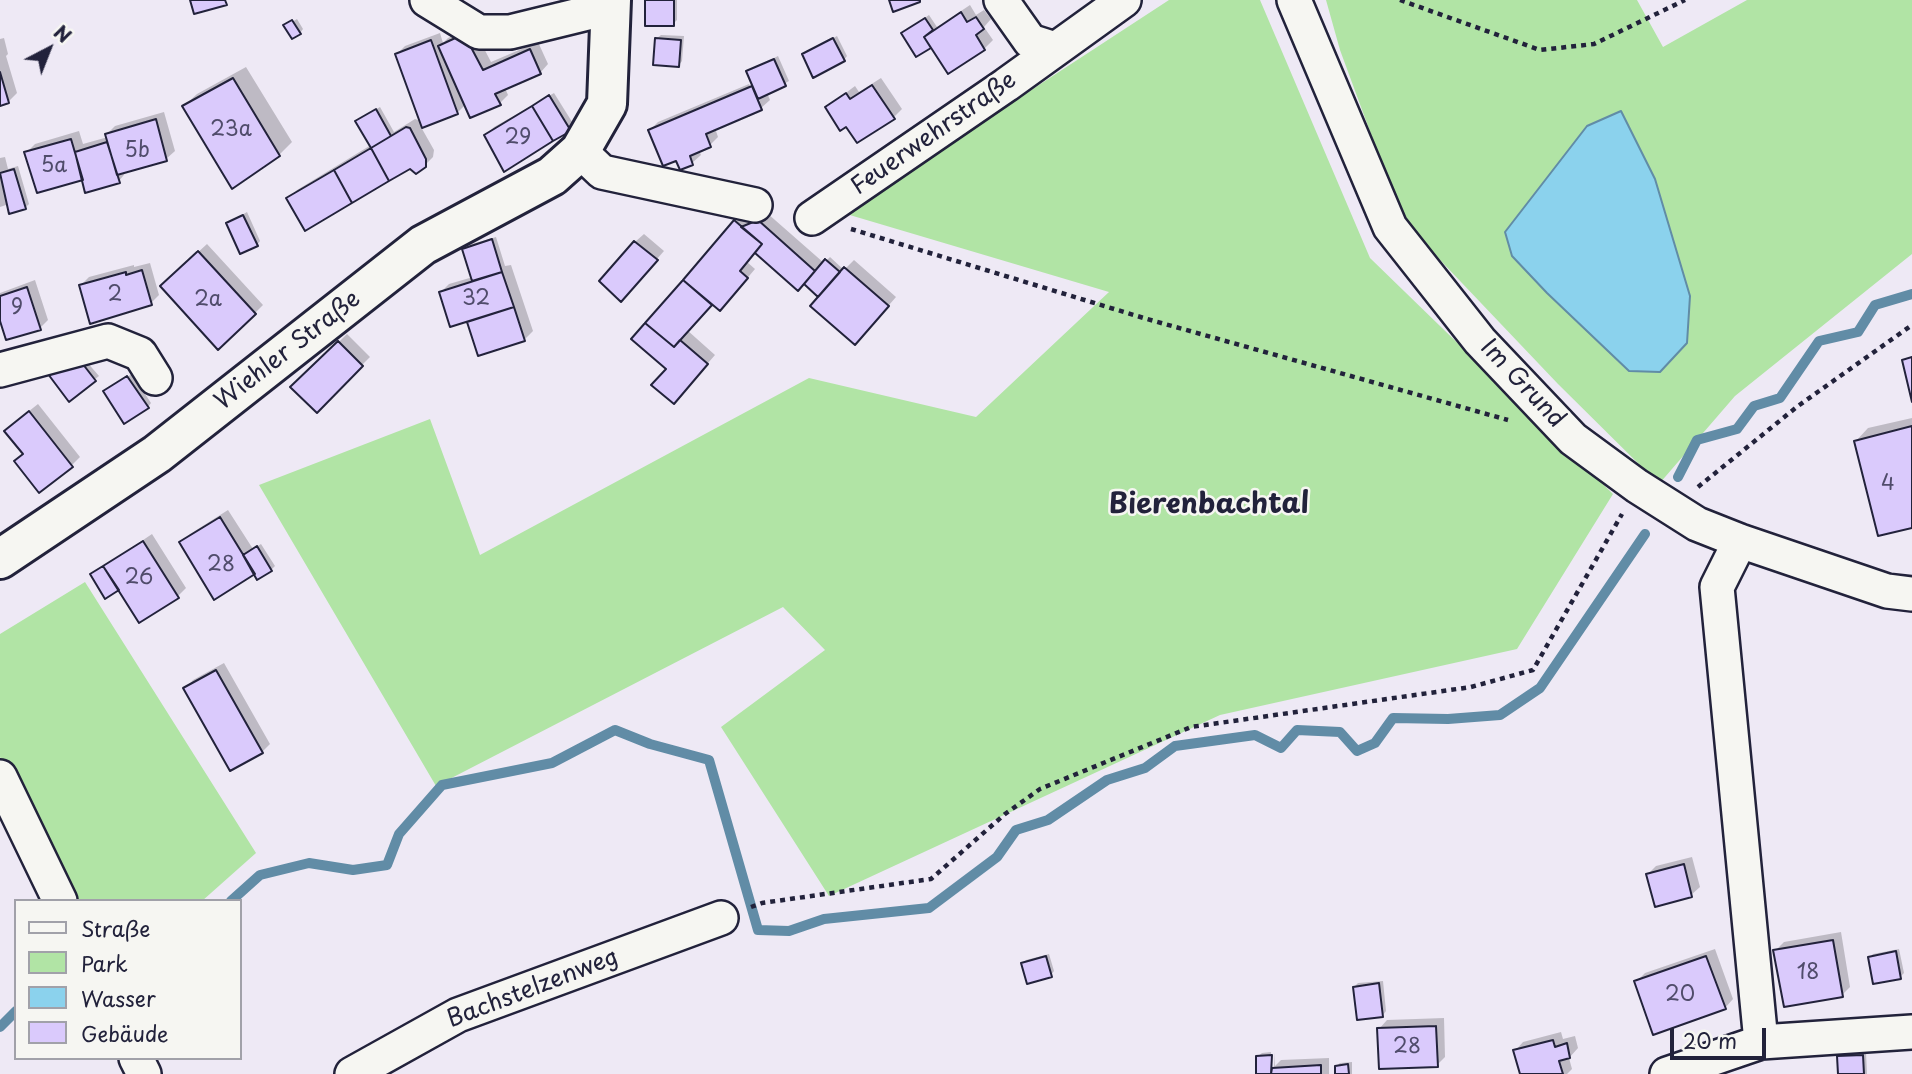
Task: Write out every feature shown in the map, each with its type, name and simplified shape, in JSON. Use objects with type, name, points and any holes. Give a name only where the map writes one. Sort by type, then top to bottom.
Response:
[{"type":"main road","name":"Wiehler Straße","points":[[0,559],[157,454],[423,245],[552,176],[580,151],[607,104],[612,3]]},
{"type":"street","points":[[427,0],[479,32],[510,32],[612,3]]},
{"type":"street","name":"Feuerwehrstraße","points":[[1001,0],[1030,41],[1055,50]]},
{"type":"street","name":"Feuerwehrstraße","points":[[812,218],[1124,0]]},
{"type":"street","name":"Im Grund","points":[[1294,0],[1390,227],[1480,341],[1573,439],[1637,486],[1697,524],[1887,591],[1912,594]]},
{"type":"street","points":[[580,151],[602,172],[755,205]]},
{"type":"street","points":[[0,370],[108,341],[139,354],[155,378]]},
{"type":"street","points":[[1740,541],[1717,587],[1761,1042]]},
{"type":"street","points":[[0,776],[59,899]]},
{"type":"street","name":"Bachstelzenweg","points":[[352,1074],[458,1015],[721,918]]},
{"type":"street","points":[[1667,1074],[1761,1042],[1912,1032]]},
{"type":"path","points":[[1400,0],[1541,50],[1594,44],[1685,0]]},
{"type":"path","points":[[812,218],[1147,319],[1520,424]]},
{"type":"path","points":[[1678,512],[1699,486],[1788,414],[1912,325]]},
{"type":"path","points":[[762,903],[930,879],[1006,814],[1040,789],[1191,727],[1471,687],[1534,670],[1637,486]]},
{"type":"green space","points":[[1169,0],[1260,0],[1370,258],[1613,494],[1517,649],[1220,715],[829,896],[721,727],[825,650],[783,607],[436,786],[259,485],[430,419],[480,555],[809,378],[976,417],[1109,292],[843,213]]},
{"type":"green space","points":[[1326,0],[1637,0],[1663,47],[1747,0],[1912,0],[1912,254],[1735,396],[1659,484],[1558,384],[1403,221],[1340,50]]},
{"type":"green space","points":[[85,582],[256,853],[204,899],[69,899],[0,757],[0,634]]},
{"type":"water","points":[[1621,111],[1655,179],[1690,296],[1687,343],[1660,372],[1629,371],[1512,256],[1505,232],[1587,126]]},
{"type":"building","points":[[190,0],[225,0],[227,5],[194,14]]},
{"type":"building","points":[[645,0],[674,0],[674,26],[645,26]]},
{"type":"building","points":[[889,0],[920,0],[920,2],[893,12]]},
{"type":"building","points":[[961,12],[967,22],[976,17],[984,29],[976,35],[985,50],[948,74],[924,37]]},
{"type":"building","points":[[925,18],[933,30],[924,37],[931,48],[916,57],[901,33]]},
{"type":"building","points":[[292,20],[301,34],[292,39],[283,25]]},
{"type":"building","points":[[464,34],[483,70],[530,49],[541,74],[495,94],[501,105],[470,118],[438,46]]},
{"type":"building","points":[[655,38],[681,40],[679,67],[653,65]]},
{"type":"building","points":[[833,38],[845,61],[813,78],[802,54]]},
{"type":"building","points":[[431,40],[458,114],[422,128],[395,54]]},
{"type":"building","points":[[774,59],[786,86],[758,99],[746,71]]},
{"type":"building","points":[[0,72],[9,103],[0,106]]},
{"type":"building","points":[[233,78],[280,156],[232,189],[182,106]]},
{"type":"building","points":[[872,85],[895,119],[857,143],[846,127],[840,131],[825,107],[846,93],[850,99]]},
{"type":"building","points":[[752,86],[762,110],[706,134],[711,147],[690,156],[693,165],[680,170],[676,161],[663,166],[648,130]]},
{"type":"building","points":[[549,95],[571,131],[553,141],[532,106]]},
{"type":"building","points":[[532,106],[553,141],[504,172],[484,135]]},
{"type":"building","points":[[376,109],[391,136],[371,148],[355,121]]},
{"type":"building","points":[[156,119],[167,161],[117,175],[105,134]]},
{"type":"building","points":[[406,127],[410,128],[426,159],[426,167],[416,174],[410,169],[389,181],[371,148]]},
{"type":"building","points":[[71,139],[83,180],[37,193],[24,152]]},
{"type":"building","points":[[107,142],[120,183],[85,193],[75,152]]},
{"type":"building","points":[[371,148],[389,181],[352,203],[334,170]]},
{"type":"building","points":[[14,169],[26,209],[9,214],[0,173]]},
{"type":"building","points":[[334,170],[352,203],[305,231],[286,198]]},
{"type":"building","points":[[243,215],[258,246],[240,254],[226,223]]},
{"type":"building","points":[[734,220],[762,244],[740,271],[748,278],[720,311],[683,280]]},
{"type":"building","points":[[758,220],[815,271],[798,291],[755,253],[762,244],[741,227]]},
{"type":"building","points":[[492,239],[502,272],[472,281],[462,249]]},
{"type":"building","points":[[634,241],[658,260],[621,302],[599,281]]},
{"type":"building","points":[[198,251],[256,314],[218,350],[160,286]]},
{"type":"building","points":[[825,259],[840,272],[818,297],[804,284]]},
{"type":"building","points":[[844,267],[889,306],[855,345],[810,306]]},
{"type":"building","points":[[142,270],[152,305],[90,324],[79,285]]},
{"type":"building","points":[[502,272],[514,307],[450,327],[439,292]]},
{"type":"building","points":[[683,280],[712,305],[674,347],[645,323]]},
{"type":"building","points":[[27,287],[41,330],[6,340],[0,321],[0,296]]},
{"type":"building","points":[[514,307],[525,341],[478,356],[467,322]]},
{"type":"building","points":[[645,323],[674,347],[680,340],[708,364],[674,404],[651,385],[666,369],[631,339]]},
{"type":"building","points":[[338,341],[363,366],[317,413],[290,387]]},
{"type":"building","points":[[1912,357],[1912,402],[1902,360]]},
{"type":"building","points":[[82,363],[96,381],[69,402],[48,374]]},
{"type":"building","points":[[127,376],[149,408],[124,424],[103,391]]},
{"type":"building","points":[[29,411],[73,467],[39,493],[14,461],[23,454],[4,431]]},
{"type":"building","points":[[1912,426],[1912,528],[1878,536],[1854,441]]},
{"type":"building","points":[[220,517],[255,574],[214,600],[179,542]]},
{"type":"building","points":[[143,541],[179,598],[139,623],[103,566]]},
{"type":"building","points":[[257,546],[272,571],[257,580],[243,555]]},
{"type":"building","points":[[103,566],[119,590],[105,599],[90,574]]},
{"type":"building","points":[[216,670],[263,753],[230,771],[183,688]]},
{"type":"building","points":[[1684,864],[1692,897],[1655,907],[1646,874]]},
{"type":"building","points":[[1833,940],[1843,997],[1784,1007],[1773,950]]},
{"type":"building","points":[[1896,951],[1901,979],[1873,984],[1868,957]]},
{"type":"building","points":[[1046,956],[1052,977],[1027,984],[1021,963]]},
{"type":"building","points":[[1706,956],[1726,1009],[1653,1035],[1634,981]]},
{"type":"building","points":[[1379,983],[1383,1017],[1357,1020],[1353,987]]},
{"type":"building","points":[[1436,1026],[1438,1067],[1379,1069],[1377,1028]]},
{"type":"building","points":[[1553,1040],[1555,1047],[1567,1043],[1570,1058],[1559,1061],[1563,1074],[1520,1074],[1513,1050]]},
{"type":"building","points":[[1272,1055],[1271,1074],[1256,1074],[1256,1056]]},
{"type":"building","points":[[1863,1055],[1864,1074],[1838,1074],[1837,1056]]},
{"type":"building","points":[[1348,1064],[1349,1074],[1335,1074],[1335,1066]]},
{"type":"building","points":[[1321,1065],[1321,1074],[1271,1074],[1272,1068]]},
{"type":"waterway","points":[[1678,477],[1697,440],[1737,429],[1754,406],[1780,398],[1819,341],[1858,332],[1875,305],[1912,294]]},
{"type":"waterway","points":[[233,899],[260,875],[309,863],[353,870],[387,865],[399,834],[442,785],[552,763],[615,730],[650,744],[709,760],[758,930],[789,931],[824,919],[929,908],[997,857],[1016,830],[1048,820],[1107,780],[1145,768],[1175,746],[1255,735],[1281,748],[1297,730],[1340,732],[1357,751],[1375,743],[1393,718],[1448,719],[1500,715],[1540,688],[1645,534]]},
{"type":"waterway","points":[[0,1027],[14,1013]]},
{"type":"district","name":"Bierenbachtal","points":[[1209,505]]}]
